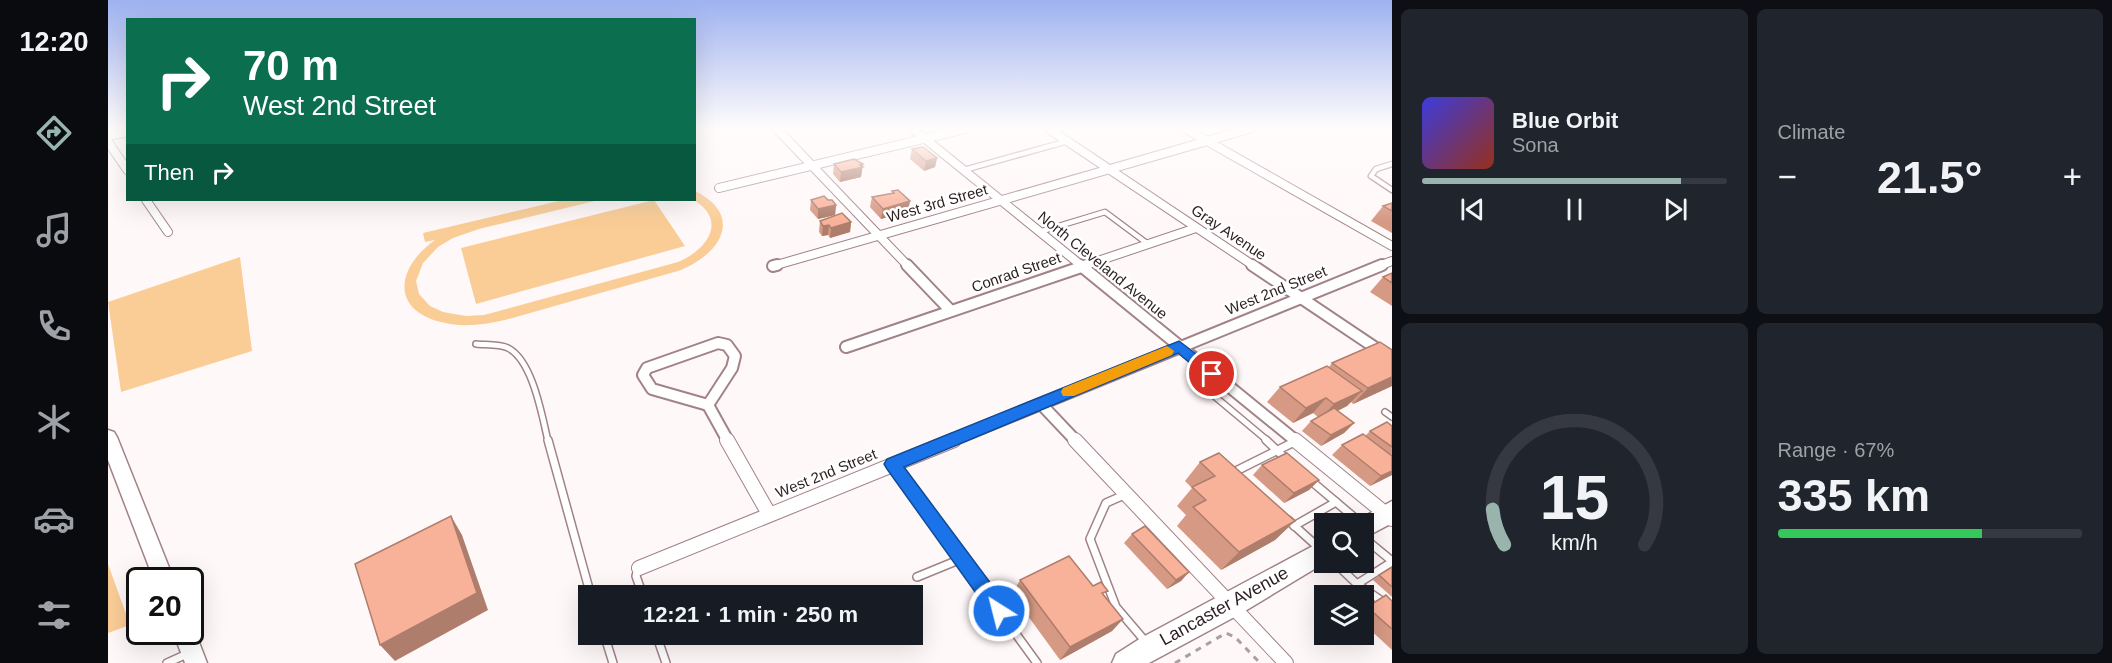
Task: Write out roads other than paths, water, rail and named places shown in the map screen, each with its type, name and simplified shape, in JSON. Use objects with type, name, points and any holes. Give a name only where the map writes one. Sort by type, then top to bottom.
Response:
[{"type":"main road","points":[[108,437],[159,567]]},
{"type":"main road","points":[[1374,523],[1390,515]]},
{"type":"main road","name":"Lancaster Avenue","points":[[1125,663],[1150,647],[1314,561]]},
{"type":"street","points":[[807,160],[950,310]]},
{"type":"street","points":[[719,188],[833,160]]},
{"type":"street","name":"North Cleveland Avenue","points":[[952,160],[1295,441],[1390,515]]},
{"type":"street","name":"Gray Avenue","points":[[1096,160],[1392,359]]},
{"type":"street","name":"West 3rd Street","points":[[773,266],[1141,160]]},
{"type":"street","points":[[1240,160],[1392,246]]},
{"type":"street","points":[[147,201],[168,232]]},
{"type":"street","name":"Conrad Street","points":[[846,347],[1196,228]]},
{"type":"street","name":"West 2nd Street","points":[[639,568],[1392,261]]},
{"type":"street","points":[[708,405],[732,368],[735,356],[727,345],[718,343],[647,368],[643,375],[652,389],[708,405],[769,514]]},
{"type":"street","points":[[1041,404],[1286,663]]},
{"type":"lane","points":[[964,170],[1000,160]]},
{"type":"lane","points":[[1392,164],[1376,169],[1371,176],[1392,190]]},
{"type":"lane","points":[[1039,232],[1105,212],[1148,244]]},
{"type":"lane","points":[[476,344],[508,348],[520,360],[529,376],[538,399],[588,585]]},
{"type":"lane","points":[[1207,390],[1268,441],[1293,466]]},
{"type":"lane","points":[[1385,412],[1392,417]]},
{"type":"lane","points":[[1242,479],[1233,472],[1295,441]]},
{"type":"lane","points":[[892,464],[1037,663]]},
{"type":"lane","points":[[1302,473],[1348,513]]},
{"type":"lane","points":[[1126,494],[1106,503],[1090,538],[1116,607],[1150,647]]},
{"type":"lane","points":[[1294,526],[1336,502]]},
{"type":"lane","points":[[1286,519],[1314,544]]},
{"type":"lane","points":[[1357,584],[1392,562],[1374,540]]},
{"type":"lane","points":[[917,578],[961,559]]},
{"type":"lane","points":[[639,568],[636,576],[639,585]]},
{"type":"lane","points":[[1345,573],[1392,608]]},
{"type":"lane","points":[[1383,601],[1391,596]]},
{"type":"lane","points":[[607,645],[613,663]]},
{"type":"lane","points":[[660,645],[666,663]]},
{"type":"lane","points":[[167,663],[194,658]]}]
